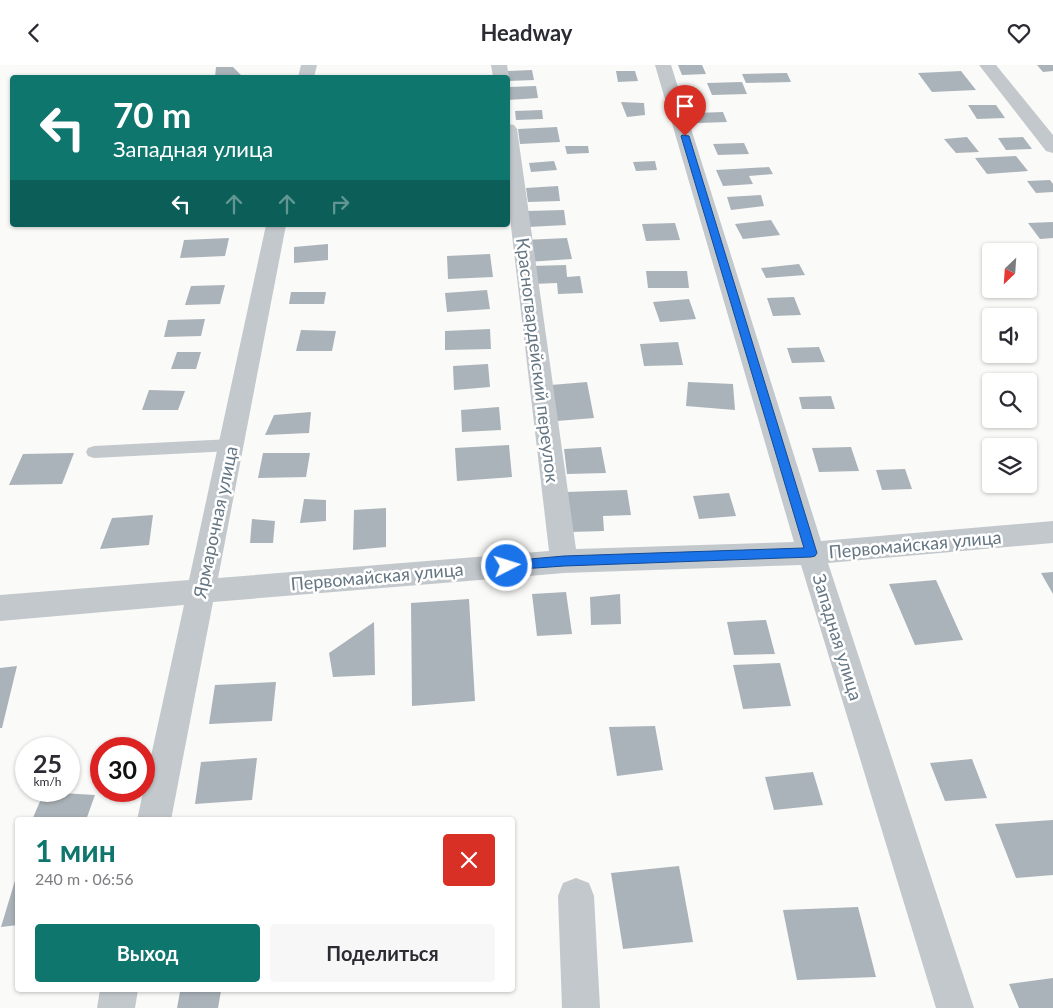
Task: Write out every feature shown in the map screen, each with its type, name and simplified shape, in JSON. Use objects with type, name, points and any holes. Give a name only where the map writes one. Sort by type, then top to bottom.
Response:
[{"type":"street","name":"Западная улица","points":[[663,65],[811,553],[955,1008]]},
{"type":"street","points":[[987,65],[1053,147]]},
{"type":"street","name":"Красногвардейский переулок","points":[[510,144],[564,561]]},
{"type":"street","name":"Ярмарочная улица","points":[[155,817],[276,227]]},
{"type":"street","name":"Первомайская улица","points":[[0,608],[564,561],[811,553],[1053,532]]},
{"type":"street","points":[[576,896],[581,1008]]},
{"type":"street","points":[[116,1008],[119,992]]},
{"type":"lane","points":[[94,452],[231,445]]},
{"type":"building","points":[[678,65],[702,65],[706,74],[682,75]]},
{"type":"building","points":[[1037,65],[1053,65],[1053,71],[1043,72]]},
{"type":"building","points":[[216,67],[233,67],[241,75],[215,75]]},
{"type":"building","points":[[532,70],[534,80],[510,81],[510,75],[507,75],[507,71]]},
{"type":"building","points":[[616,71],[635,71],[638,81],[618,82]]},
{"type":"building","points":[[961,71],[976,90],[932,92],[918,73]]},
{"type":"building","points":[[787,73],[791,82],[746,83],[742,74]]},
{"type":"building","points":[[742,82],[747,94],[712,95],[707,83]]},
{"type":"building","points":[[536,86],[538,98],[510,100],[510,87]]},
{"type":"building","points":[[621,102],[644,103],[645,115],[627,117]]},
{"type":"building","points":[[968,105],[996,105],[1005,118],[977,119]]},
{"type":"building","points":[[542,110],[543,119],[516,120],[515,111]]},
{"type":"building","points":[[723,112],[727,122],[698,123],[695,113]]},
{"type":"building","points":[[557,127],[560,142],[520,144],[518,129]]},
{"type":"building","points":[[967,137],[979,152],[956,153],[944,139]]},
{"type":"building","points":[[1023,137],[1032,149],[1006,150],[998,138]]},
{"type":"building","points":[[744,143],[749,154],[718,155],[713,144]]},
{"type":"building","points":[[565,146],[588,146],[589,153],[567,154]]},
{"type":"building","points":[[1016,156],[1028,171],[987,174],[975,158]]},
{"type":"building","points":[[554,161],[557,170],[531,172],[529,163]]},
{"type":"building","points":[[655,161],[657,170],[636,171],[633,162]]},
{"type":"building","points":[[769,167],[773,174],[749,176],[753,184],[723,186],[716,170]]},
{"type":"building","points":[[1050,180],[1053,184],[1053,192],[1036,193],[1027,181]]},
{"type":"building","points":[[558,186],[560,201],[528,202],[526,188]]},
{"type":"building","points":[[761,195],[764,206],[731,210],[727,197]]},
{"type":"building","points":[[564,210],[566,225],[528,227],[527,211]]},
{"type":"building","points":[[771,220],[780,235],[743,239],[735,224]]},
{"type":"building","points":[[1053,222],[1053,238],[1040,239],[1028,223]]},
{"type":"building","points":[[675,223],[680,240],[646,241],[642,224]]},
{"type":"building","points":[[229,238],[225,256],[180,258],[184,240]]},
{"type":"building","points":[[567,238],[572,259],[527,262],[524,240]]},
{"type":"building","points":[[328,244],[328,260],[294,263],[294,247]]},
{"type":"building","points":[[490,254],[493,277],[448,279],[447,256]]},
{"type":"building","points":[[799,264],[805,275],[766,278],[761,268]]},
{"type":"building","points":[[566,265],[567,277],[580,276],[583,293],[558,294],[557,283],[533,284],[531,266]]},
{"type":"building","points":[[646,271],[687,271],[689,288],[648,288]]},
{"type":"building","points":[[225,285],[220,304],[185,305],[191,286]]},
{"type":"building","points":[[487,290],[490,309],[447,312],[445,293]]},
{"type":"building","points":[[291,292],[326,292],[324,304],[289,304]]},
{"type":"building","points":[[794,297],[801,315],[773,316],[767,298]]},
{"type":"building","points":[[689,299],[696,319],[660,322],[653,302]]},
{"type":"building","points":[[205,319],[201,336],[164,337],[168,320]]},
{"type":"building","points":[[490,329],[491,349],[445,350],[445,331]]},
{"type":"building","points":[[301,330],[336,331],[332,351],[296,351]]},
{"type":"building","points":[[678,342],[683,365],[644,366],[640,344]]},
{"type":"building","points":[[819,347],[825,362],[792,363],[787,348]]},
{"type":"building","points":[[177,352],[201,352],[196,369],[171,369]]},
{"type":"building","points":[[488,364],[490,387],[454,390],[453,366]]},
{"type":"building","points":[[587,382],[594,418],[557,421],[551,385]]},
{"type":"building","points":[[688,382],[733,384],[735,410],[686,406]]},
{"type":"building","points":[[149,390],[185,391],[178,410],[142,410]]},
{"type":"building","points":[[831,396],[835,409],[802,409],[799,397]]},
{"type":"building","points":[[499,407],[501,430],[462,432],[461,410]]},
{"type":"building","points":[[311,412],[309,433],[265,435],[274,415]]},
{"type":"building","points":[[509,445],[512,477],[457,481],[455,448]]},
{"type":"building","points":[[601,447],[606,473],[567,474],[564,449]]},
{"type":"building","points":[[851,447],[859,471],[819,472],[812,448]]},
{"type":"building","points":[[74,453],[62,484],[9,485],[23,454]]},
{"type":"building","points":[[263,453],[310,453],[306,477],[258,478]]},
{"type":"building","points":[[905,469],[912,489],[882,490],[876,470]]},
{"type":"building","points":[[627,490],[631,515],[603,516],[604,531],[570,532],[566,492]]},
{"type":"building","points":[[729,493],[736,516],[699,519],[693,496]]},
{"type":"building","points":[[304,499],[326,500],[326,521],[300,523]]},
{"type":"building","points":[[386,508],[386,547],[353,550],[354,510]]},
{"type":"building","points":[[153,515],[149,545],[100,549],[112,518]]},
{"type":"building","points":[[252,519],[275,521],[273,543],[250,543]]},
{"type":"building","points":[[1053,572],[1053,594],[1041,573]]},
{"type":"building","points":[[936,580],[963,640],[915,645],[889,584]]},
{"type":"building","points":[[566,592],[572,634],[537,636],[532,594]]},
{"type":"building","points":[[620,594],[621,624],[591,625],[590,597]]},
{"type":"building","points":[[469,599],[475,701],[412,706],[411,603]]},
{"type":"building","points":[[766,620],[775,654],[734,655],[727,622]]},
{"type":"building","points":[[374,622],[375,675],[333,677],[329,653]]},
{"type":"building","points":[[780,663],[791,706],[743,709],[733,665]]},
{"type":"building","points":[[17,666],[2,728],[0,728],[0,668]]},
{"type":"building","points":[[276,682],[272,721],[209,724],[215,685]]},
{"type":"building","points":[[655,726],[663,770],[617,776],[609,727]]},
{"type":"building","points":[[257,758],[252,800],[195,804],[201,762]]},
{"type":"building","points":[[972,759],[987,798],[945,801],[930,763]]},
{"type":"building","points":[[813,772],[823,805],[774,810],[765,777]]},
{"type":"building","points":[[80,794],[90,795],[90,802],[92,802],[87,817],[33,817],[40,802],[80,802]]},
{"type":"building","points":[[1053,820],[1053,875],[1016,878],[995,824]]},
{"type":"building","points":[[679,866],[693,942],[623,949],[611,873]]},
{"type":"building","points":[[15,881],[15,925],[1,927]]},
{"type":"building","points":[[858,907],[876,977],[797,980],[783,910]]},
{"type":"building","points":[[1053,978],[1053,1008],[1019,1008],[1009,984]]},
{"type":"building","points":[[180,992],[221,992],[218,1008],[177,1008]]},
{"type":"route","points":[[507,566],[564,561],[811,553],[685,136]]}]
